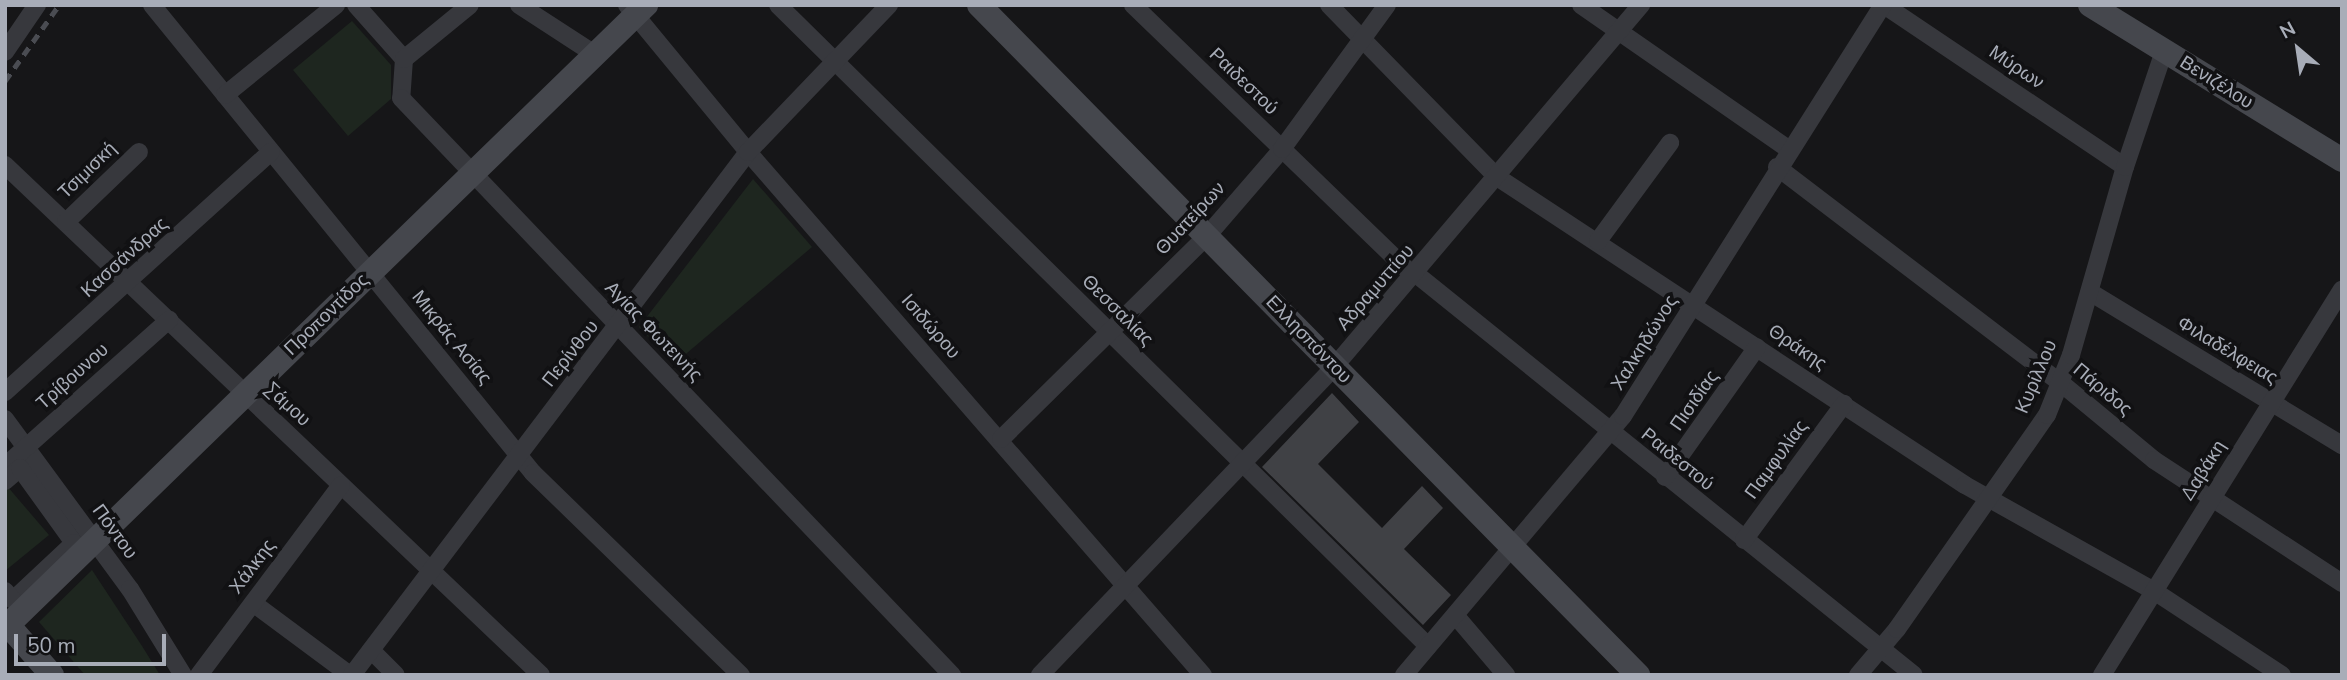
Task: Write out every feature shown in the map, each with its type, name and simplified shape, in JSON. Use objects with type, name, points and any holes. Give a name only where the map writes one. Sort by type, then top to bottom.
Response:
[{"type":"street","points":[[5,52],[37,5]]},
{"type":"street","name":"Μικράς Ασίας","points":[[152,5],[518,456],[741,675]]},
{"type":"street","points":[[225,95],[336,5]]},
{"type":"street","points":[[356,5],[404,59],[466,7]]},
{"type":"street","points":[[519,5],[596,55]]},
{"type":"street","name":"Θεσσαλίας","points":[[778,5],[1429,646]]},
{"type":"street","name":"Περίνθου","points":[[351,675],[619,326],[748,152],[889,5]]},
{"type":"street","name":"Ελλησπόντου","points":[[979,5],[1638,675]]},
{"type":"street","name":"Ραιδεστού","points":[[1133,5],[1415,275],[1914,675]]},
{"type":"street","name":"Θράκης","points":[[1329,5],[1497,177],[1694,304],[1965,485],[2154,591],[2282,675]]},
{"type":"street","name":"Θυατείρων","points":[[1001,439],[1207,236],[1282,149],[1387,5]]},
{"type":"street","points":[[1581,5],[1790,150]]},
{"type":"street","name":"Αδραμυττίου","points":[[1040,675],[1334,368],[1641,5]]},
{"type":"street","name":"Χαλκηδώνος","points":[[1404,675],[1610,432],[1883,5]]},
{"type":"street","name":"Μύρων","points":[[1883,5],[2125,167]]},
{"type":"street","name":"Βενιζέλου","points":[[2090,5],[2342,160]]},
{"type":"street","name":"Προποντίδος","points":[[7,623],[96,542],[596,55],[636,9]]},
{"type":"street","name":"Ισιδώρου","points":[[636,9],[748,152],[1128,584],[1203,675]]},
{"type":"street","name":"Κυρίλλου","points":[[1858,675],[1883,648],[1992,498],[2047,415],[2062,383],[2125,167],[2164,51]]},
{"type":"street","name":"Αγίας Φωτεινής","points":[[404,59],[401,98],[952,675]]},
{"type":"street","points":[[1598,241],[1670,143]]},
{"type":"street","name":"Τσιμισκή","points":[[66,222],[139,152]]},
{"type":"street","name":"Κασσάνδρας","points":[[5,392],[271,152]]},
{"type":"street","name":"Σάμου","points":[[6,165],[541,675]]},
{"type":"street","name":"Πάριδος","points":[[1777,167],[2062,383],[2154,460],[2211,500],[2342,583]]},
{"type":"street","name":"Δαβάκη","points":[[2102,675],[2342,290]]},
{"type":"street","name":"Φιλαδέλφειας","points":[[2090,292],[2342,445]]},
{"type":"street","name":"Τρίβουνου","points":[[5,466],[169,320]]},
{"type":"street","name":"Πισιδίας","points":[[1665,477],[1757,347]]},
{"type":"street","name":"Παμφυλίας","points":[[1744,540],[1844,404]]},
{"type":"street","name":"Πόντου","points":[[5,419],[96,542],[183,675]]},
{"type":"street","points":[[5,481],[20,468],[74,543],[13,600],[5,591]]},
{"type":"street","name":"Χάλκης","points":[[199,675],[341,485]]},
{"type":"street","points":[[253,603],[351,675]]},
{"type":"street","points":[[1455,615],[1506,675]]},
{"type":"street","points":[[7,623],[52,675]]},
{"type":"street","points":[[371,650],[396,675]]},
{"type":"shaded area","points":[[352,21],[391,65],[391,99],[348,136],[293,70]]},
{"type":"shaded area","points":[[753,179],[812,247],[674,364],[639,327]]},
{"type":"shaded area","points":[[7,486],[49,535],[5,571],[5,487]]},
{"type":"shaded area","points":[[92,570],[160,675],[85,675],[39,622]]},
{"type":"building","points":[[1332,393],[1359,422],[1318,464],[1382,528],[1422,486],[1443,508],[1404,549],[1451,595],[1423,625],[1262,467]]},
{"type":"railway","points":[[5,81],[59,5]]}]
